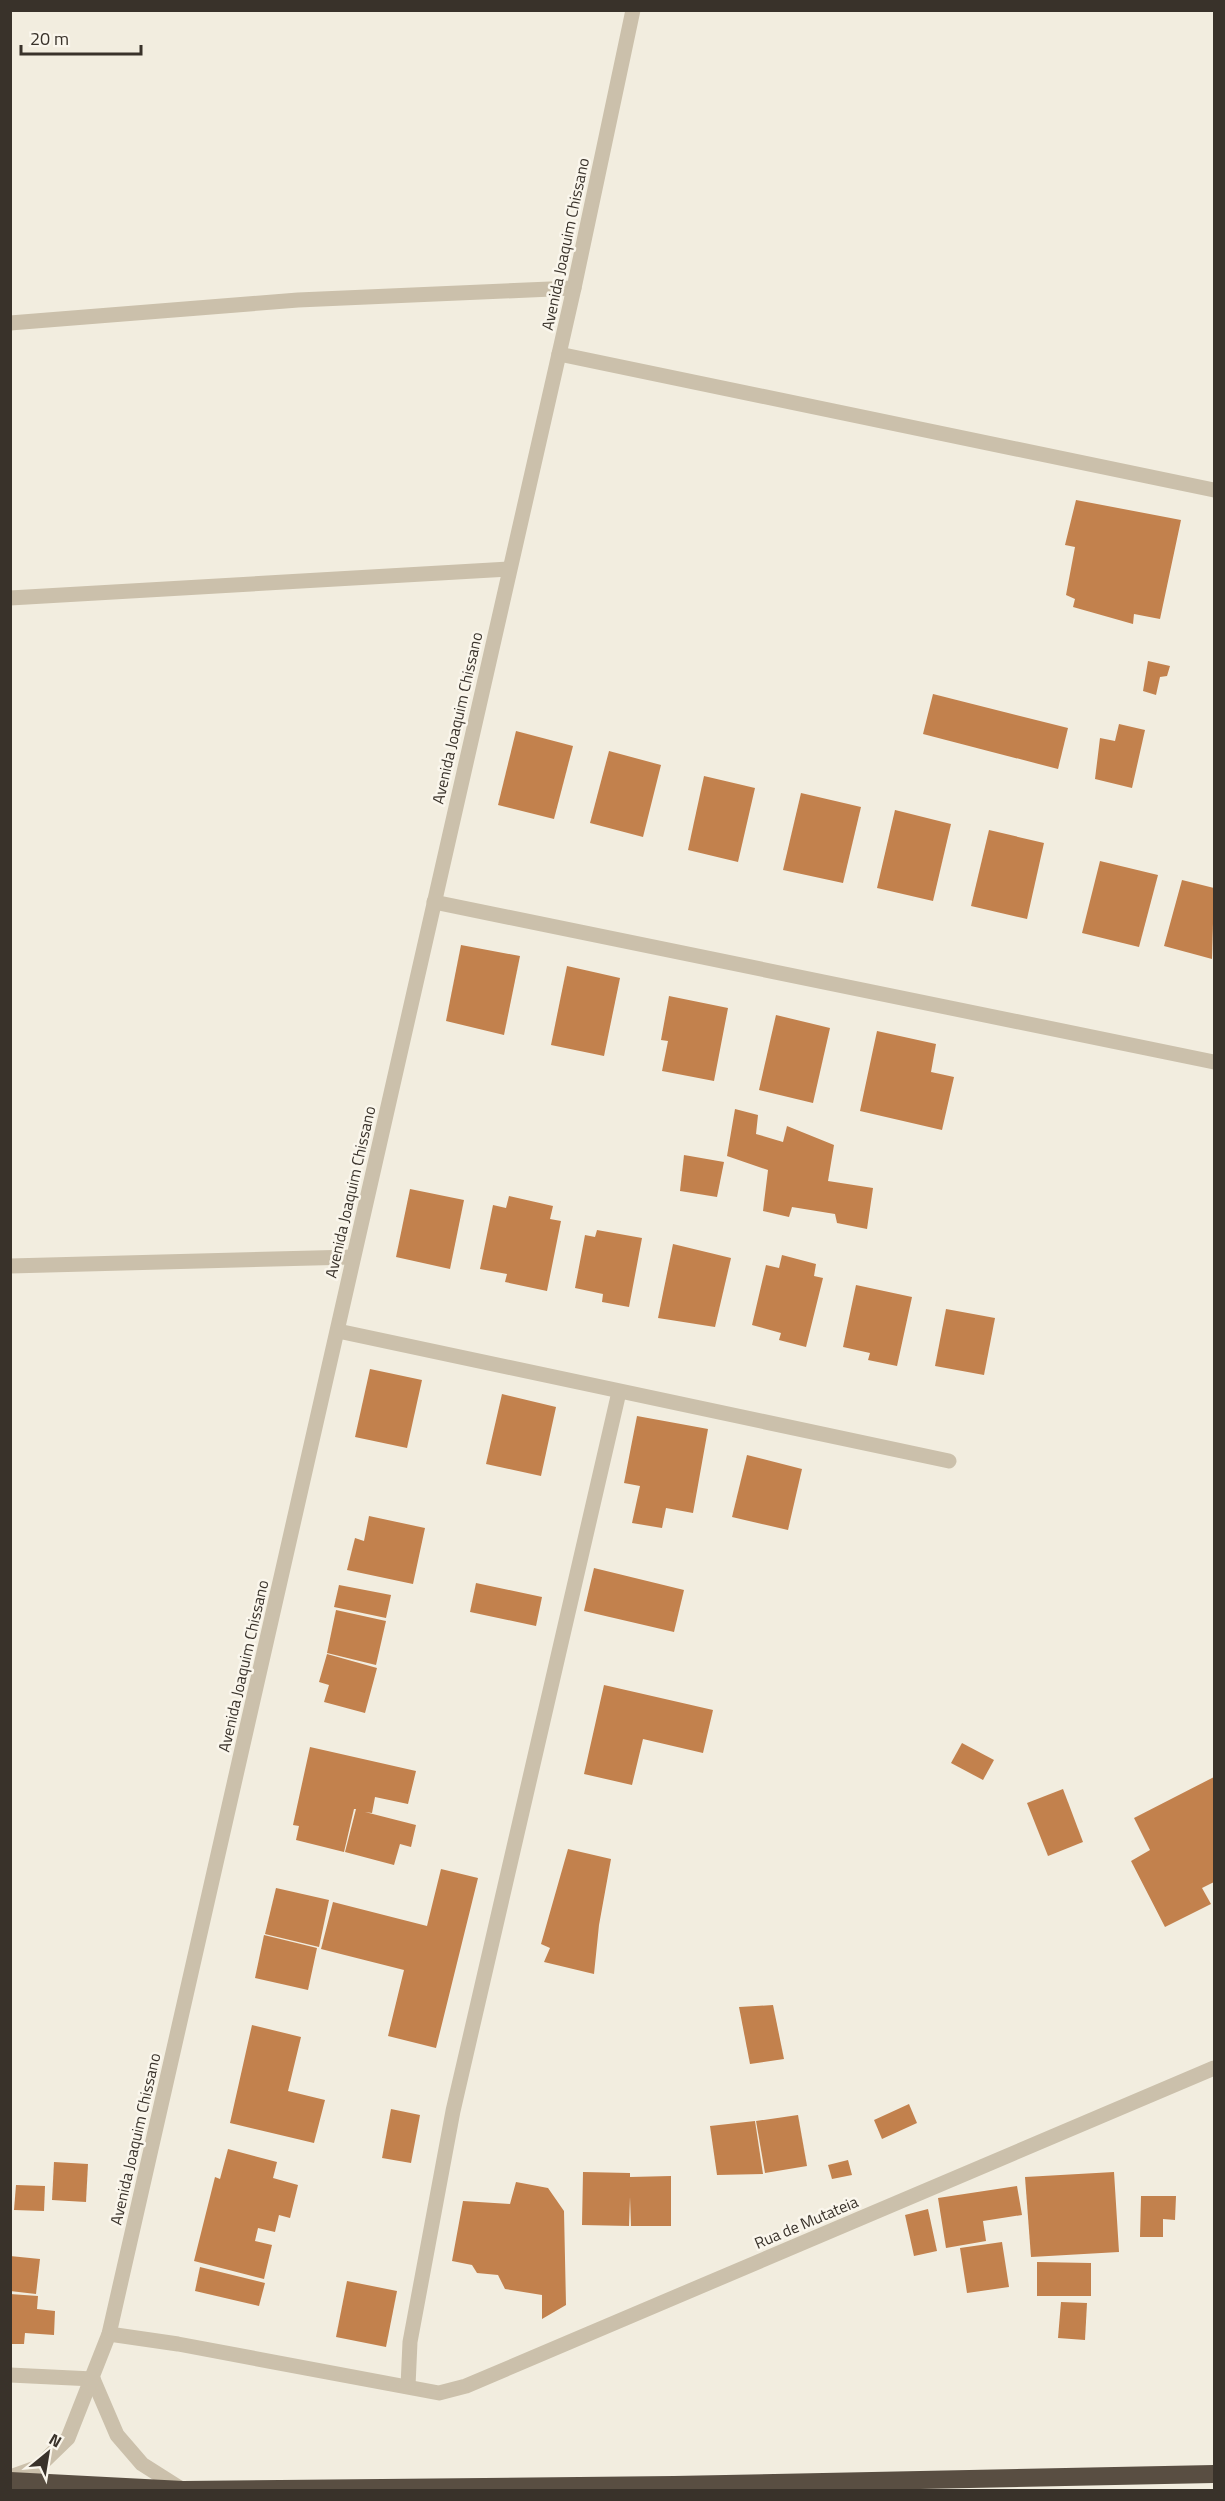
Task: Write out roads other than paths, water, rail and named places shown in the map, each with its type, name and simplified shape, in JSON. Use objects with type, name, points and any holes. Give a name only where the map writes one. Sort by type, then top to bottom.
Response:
[{"type":"highway","points":[[10,2479],[183,2490],[686,2485],[1215,2474]]},
{"type":"street","name":"Avenida Joaquim Chissano","points":[[10,2479],[38,2467],[68,2438],[109,2334],[574,288],[633,10]]},
{"type":"street","points":[[11,327],[298,300],[574,288]]},
{"type":"street","points":[[559,354],[1215,490]]},
{"type":"street","points":[[10,598],[509,570]]},
{"type":"street","points":[[435,902],[1215,1062]]},
{"type":"street","points":[[10,1266],[353,1257]]},
{"type":"street","points":[[338,1331],[949,1461]]},
{"type":"street","points":[[408,2386],[410,2342],[453,2111],[619,1392]]},
{"type":"street","name":"Rua de Mutateia","points":[[109,2334],[178,2344],[439,2393],[466,2386],[1215,2068]]},
{"type":"street","points":[[10,2375],[93,2379],[117,2435],[142,2464],[183,2490]]}]
